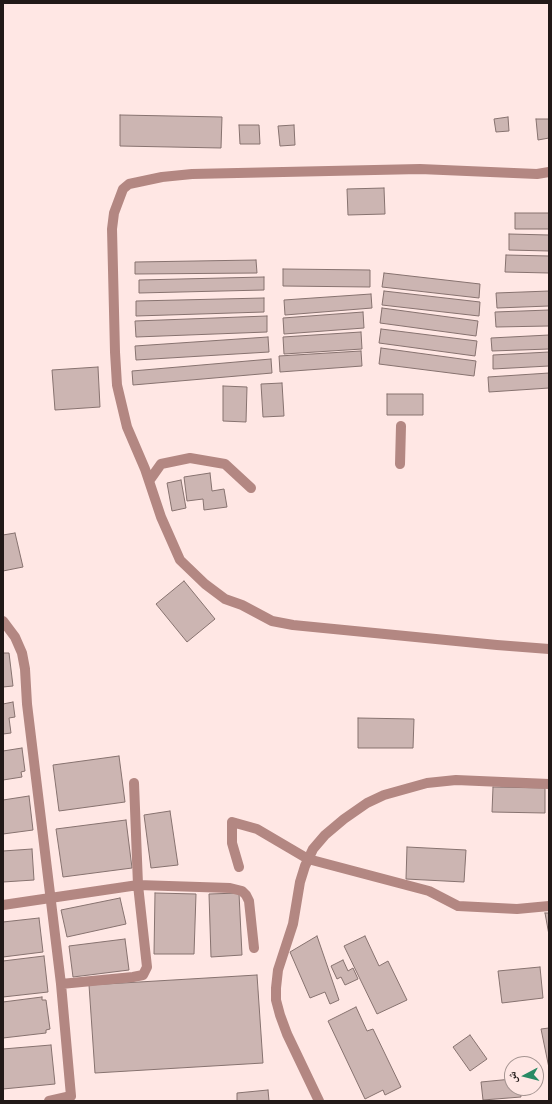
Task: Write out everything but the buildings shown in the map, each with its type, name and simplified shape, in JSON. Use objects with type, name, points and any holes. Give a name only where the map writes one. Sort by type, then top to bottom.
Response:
[{"type":"street","points":[[549,172],[537,174],[420,169],[192,174],[162,177],[129,184],[123,189],[114,213],[112,229],[117,385],[127,427],[149,481],[161,517],[180,560],[205,584],[225,599],[242,605],[272,621],[293,625],[549,649]]},
{"type":"street","points":[[400,464],[401,426]]},
{"type":"street","points":[[149,481],[161,464],[190,458],[225,464],[251,488]]},
{"type":"street","points":[[3,621],[15,637],[22,653],[25,669],[27,704],[61,984],[71,1096],[49,1101]]},
{"type":"street","points":[[319,1101],[287,1034],[276,1000],[278,970],[293,924],[300,882],[305,866],[313,850],[325,835],[344,818],[368,803],[392,793],[427,783],[456,780],[549,784]]},
{"type":"street","points":[[61,984],[133,977],[143,975],[147,967],[138,886],[134,783]]},
{"type":"street","points":[[239,867],[232,842],[232,822],[257,829],[308,859],[429,892],[458,906],[517,909],[549,906]]},
{"type":"street","points":[[3,905],[138,886],[230,888],[242,891],[249,901],[254,948]]}]
